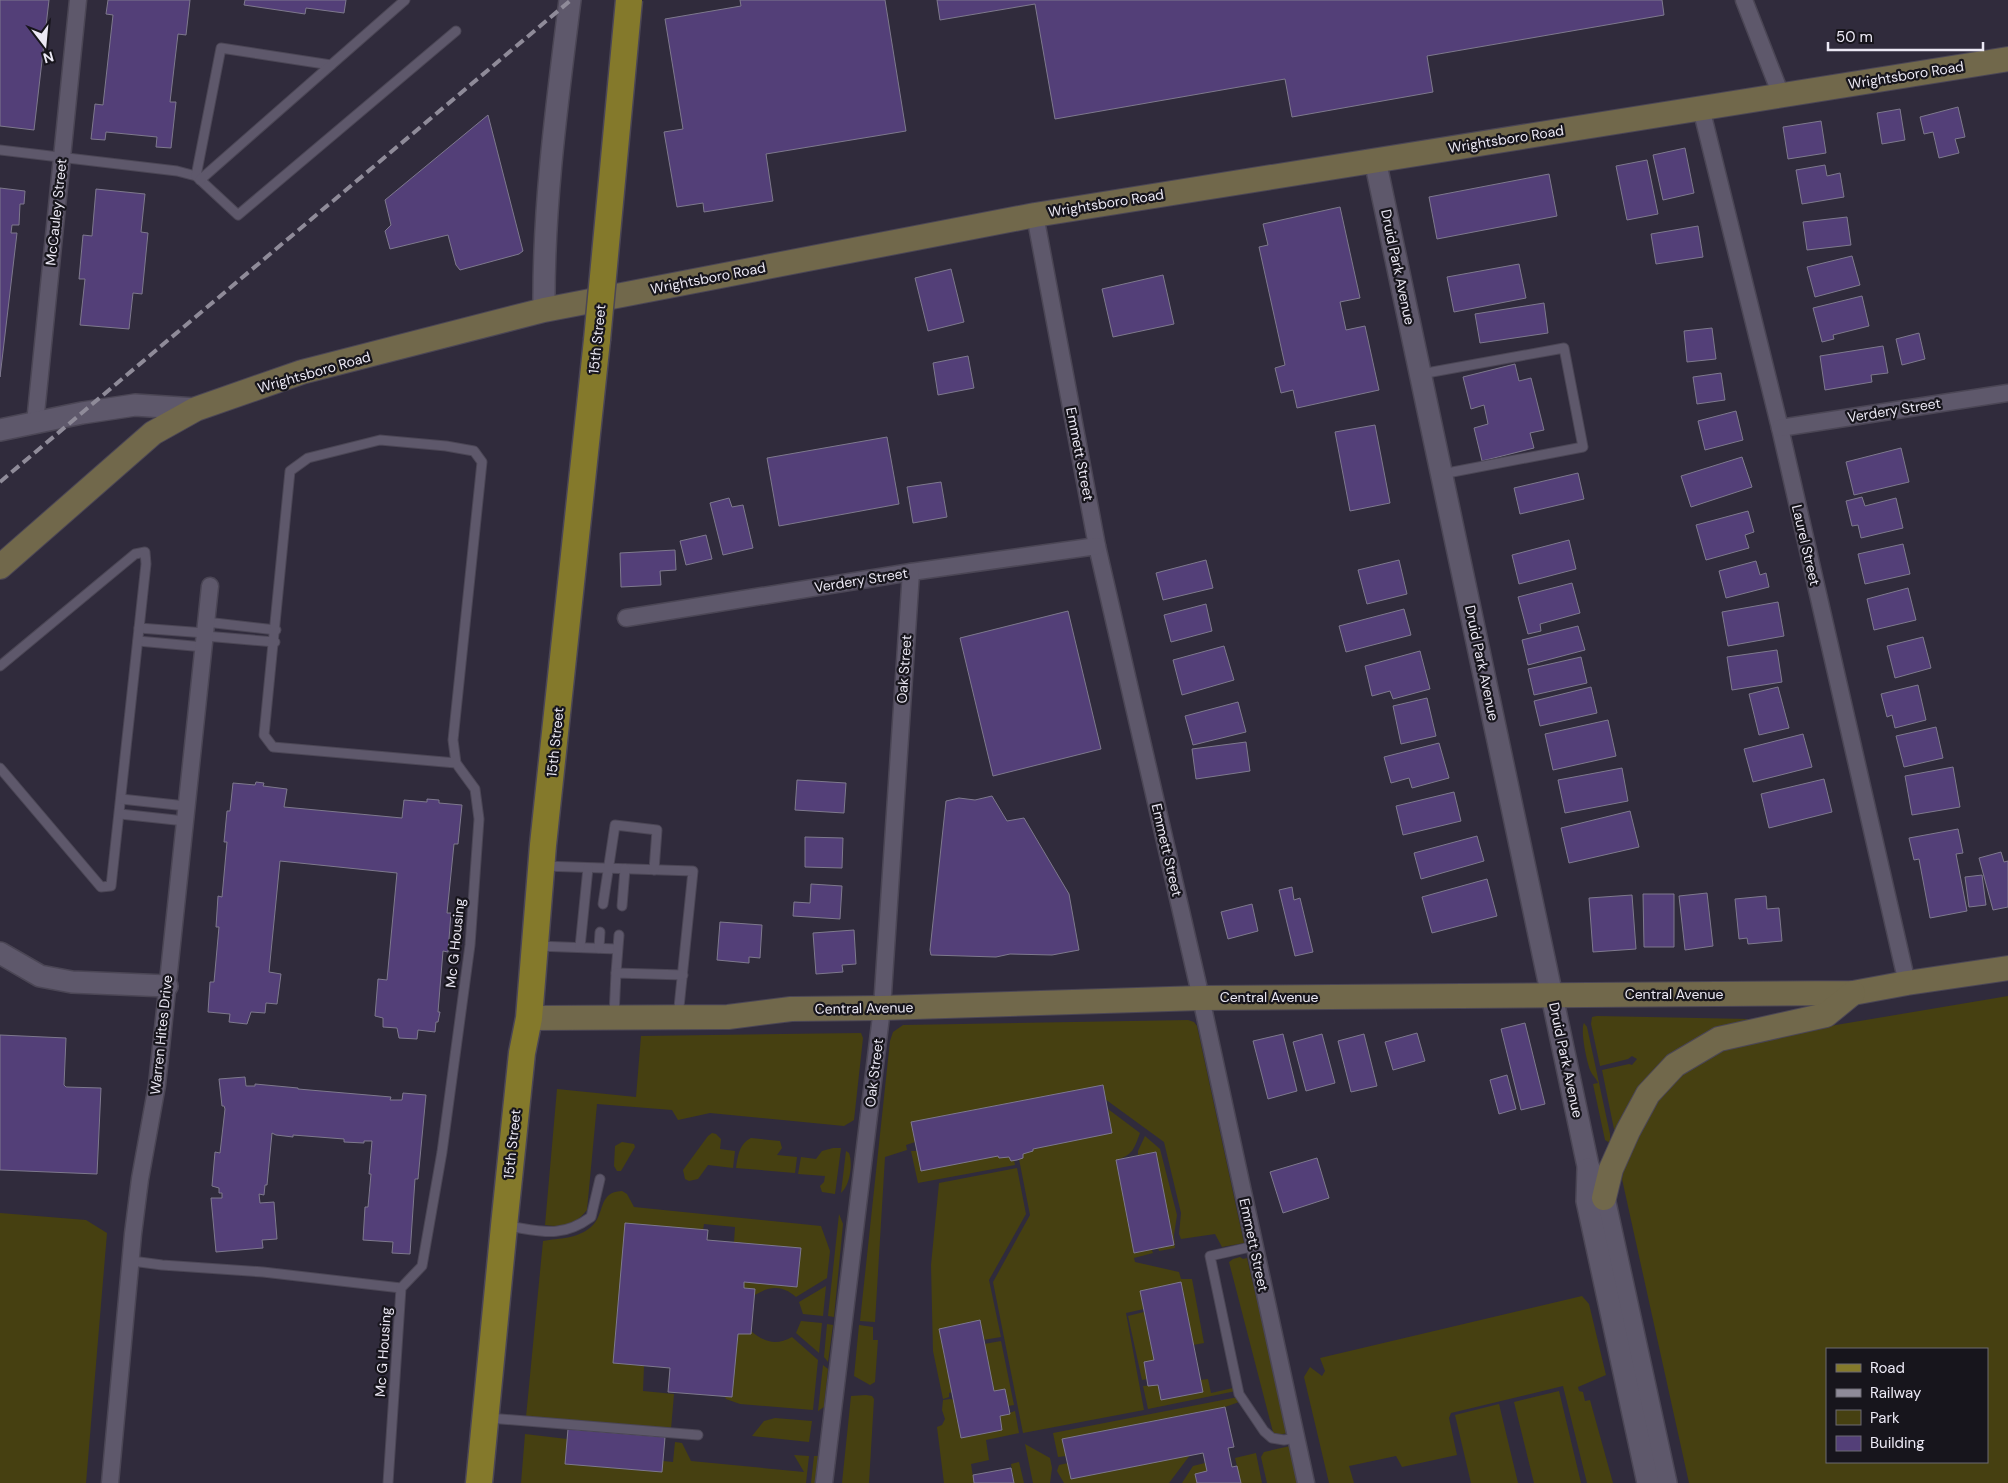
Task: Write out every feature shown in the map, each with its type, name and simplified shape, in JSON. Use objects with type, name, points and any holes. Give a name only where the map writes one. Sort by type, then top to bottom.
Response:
[{"type":"main road","name":"15th Street","points":[[479,1483],[522,1053],[529,1018],[542,866],[597,340],[629,0]]},
{"type":"main road","name":"Wrightsboro Road","points":[[206,406],[302,372],[544,310],[1035,215],[2008,59]]},
{"type":"main road","points":[[0,567],[153,433],[206,406]]},
{"type":"main road","name":"Central Avenue","points":[[529,1018],[728,1017],[791,1009],[1201,998],[1853,993],[2008,968]]},
{"type":"main road","points":[[1604,1198],[1614,1161],[1632,1124],[1648,1094],[1674,1064],[1719,1039],[1826,1016],[1853,993]]},
{"type":"street","name":"McCauley Street","points":[[35,423],[78,0]]},
{"type":"street","points":[[544,310],[544,248],[556,114],[570,0]]},
{"type":"street","points":[[1744,0],[1781,95]]},
{"type":"street","name":"Laurel Street","points":[[1701,108],[1780,428],[1907,983]]},
{"type":"street","name":"Druid Park Avenue","points":[[1375,160],[1588,1166],[1587,1201],[1648,1483]]},
{"type":"street","name":"Emmett Street","points":[[1035,215],[1097,546],[1201,998],[1306,1483]]},
{"type":"street","name":"Verdery Street","points":[[1780,428],[2008,393]]},
{"type":"street","name":"Wrightsboro Road","points":[[0,430],[82,413],[135,405],[206,406]]},
{"type":"street","name":"Verdery Street","points":[[626,618],[911,572],[1097,546]]},
{"type":"street","name":"Oak Street","points":[[824,1483],[882,1008],[911,572]]},
{"type":"street","name":"Warren Hites Drive","points":[[110,1483],[140,1179],[157,1085],[210,586]]},
{"type":"street","points":[[0,953],[40,976],[72,982],[167,986]]},
{"type":"street","name":"Druid Park Avenue","points":[[1588,1166],[1604,1198],[1666,1483]]},
{"type":"lane","points":[[198,178],[405,0]]},
{"type":"lane","points":[[0,150],[177,171],[198,178],[238,215],[456,32]]},
{"type":"lane","points":[[198,178],[221,48],[331,65]]},
{"type":"lane","points":[[1421,374],[1564,348],[1583,447],[1442,474]]},
{"type":"lane","points":[[380,440],[446,446],[474,451],[482,462],[453,740],[456,763],[273,747],[264,735],[276,630],[290,471],[308,458],[380,440]]},
{"type":"lane","points":[[0,666],[135,554],[145,552],[146,564],[111,886],[101,887],[0,768]]},
{"type":"lane","points":[[139,628],[275,642]]},
{"type":"lane","points":[[138,641],[276,630]]},
{"type":"lane","name":"Mc G Housing","points":[[388,1483],[401,1288],[422,1266],[442,1152],[470,945],[479,819],[475,789],[456,763]]},
{"type":"lane","points":[[121,799],[186,814]]},
{"type":"lane","points":[[120,814],[186,814]]},
{"type":"lane","points":[[603,904],[615,825],[657,830],[654,870]]},
{"type":"lane","points":[[542,866],[693,871],[678,1017]]},
{"type":"lane","points":[[580,947],[588,868]]},
{"type":"lane","points":[[622,906],[625,869]]},
{"type":"lane","points":[[599,948],[600,932]]},
{"type":"lane","points":[[614,1018],[619,935]]},
{"type":"lane","points":[[535,946],[617,949]]},
{"type":"lane","points":[[616,973],[683,975]]},
{"type":"lane","points":[[504,1226],[554,1232],[578,1227],[592,1217],[600,1179]]},
{"type":"lane","points":[[1255,1246],[1210,1256],[1239,1394],[1264,1432],[1272,1438],[1284,1440],[1296,1438]]},
{"type":"lane","points":[[132,1261],[162,1266],[263,1272],[401,1288]]},
{"type":"lane","points":[[485,1418],[698,1435]]},
{"type":"green space","points":[[2008,996],[2008,1483],[1689,1483],[1622,1179],[1625,1162],[1647,1122],[1647,1113],[1684,1071],[1722,1049],[1759,1038]]},
{"type":"green space","points":[[1592,1017],[1749,1019],[1751,1021],[1713,1036],[1616,1139],[1602,1070],[1632,1065],[1637,1059],[1632,1056],[1628,1059],[1600,1066],[1591,1024]]},
{"type":"green space","points":[[1188,1020],[1194,1022],[1197,1026],[1244,1243],[1222,1247],[1215,1234],[1181,1239],[1179,1234],[1181,1213],[1164,1142],[1105,1099],[1103,1085],[912,1122],[915,1142],[906,1145],[907,1150],[885,1157],[875,1322],[860,1321],[890,1041],[893,1032],[903,1025]]},
{"type":"green space","points":[[1584,1023],[1587,1027],[1610,1134],[1610,1143],[1605,1140],[1593,1084],[1598,1083],[1589,1068],[1586,1055],[1583,1039]]},
{"type":"green space","points":[[861,1033],[863,1038],[854,1120],[844,1126],[710,1113],[678,1120],[672,1110],[597,1104],[587,1210],[578,1219],[563,1226],[545,1225],[557,1089],[636,1097],[641,1036]]},
{"type":"green space","points":[[1108,1109],[1140,1133],[1132,1151],[1116,1160],[1153,1253],[1134,1258],[1135,1262],[1179,1272],[1181,1279],[1192,1279],[1204,1343],[1193,1345],[1181,1283],[1140,1291],[1144,1309],[1126,1313],[1144,1410],[1023,1433],[993,1282],[1030,1215],[1019,1159],[1023,1158],[1023,1154],[1033,1151],[1033,1149],[1112,1133]]},
{"type":"green space","points":[[712,1133],[721,1139],[720,1149],[735,1151],[733,1168],[708,1165],[698,1179],[689,1181],[685,1179],[683,1170]]},
{"type":"green space","points":[[1145,1136],[1160,1149],[1177,1215],[1174,1235],[1175,1248],[1159,1251],[1158,1248],[1174,1244],[1156,1152],[1138,1155]]},
{"type":"green space","points":[[751,1138],[780,1141],[782,1148],[777,1155],[797,1157],[795,1173],[736,1168],[738,1155],[742,1147]]},
{"type":"green space","points":[[622,1142],[634,1144],[635,1147],[621,1171],[617,1171],[614,1166],[615,1146]]},
{"type":"green space","points":[[841,1148],[835,1194],[822,1192],[820,1186],[824,1182],[825,1176],[798,1174],[801,1157],[816,1159],[822,1151]]},
{"type":"green space","points":[[846,1151],[849,1153],[851,1168],[847,1185],[841,1193]]},
{"type":"green space","points":[[911,1151],[917,1151],[921,1170],[998,1156],[999,1158],[1009,1157],[1011,1161],[1014,1160],[1015,1165],[918,1183]]},
{"type":"green space","points":[[1017,1168],[1026,1214],[989,1280],[1001,1337],[983,1340],[979,1320],[939,1329],[952,1392],[949,1393],[949,1397],[943,1399],[933,1351],[931,1265],[939,1183]]},
{"type":"green space","points":[[622,1191],[627,1194],[634,1207],[821,1226],[830,1251],[827,1278],[796,1297],[786,1290],[776,1288],[755,1295],[755,1289],[744,1288],[744,1282],[797,1287],[801,1248],[734,1242],[735,1227],[704,1224],[703,1230],[626,1223],[613,1363],[644,1366],[643,1391],[674,1394],[671,1429],[526,1417],[543,1241],[568,1237],[586,1231],[596,1222],[605,1199],[614,1192]]},
{"type":"green space","points":[[0,1213],[86,1220],[107,1233],[86,1483],[0,1483]]},
{"type":"green space","points":[[839,1214],[843,1224],[834,1317],[828,1316]]},
{"type":"green space","points":[[1240,1257],[1243,1259],[1247,1258],[1288,1433],[1277,1435],[1273,1432],[1229,1262]]},
{"type":"green space","points":[[826,1286],[823,1316],[803,1314],[799,1302]]},
{"type":"green space","points":[[1582,1296],[1589,1304],[1606,1375],[1578,1387],[1579,1391],[1583,1392],[1585,1401],[1590,1400],[1613,1483],[1587,1483],[1563,1386],[1451,1413],[1449,1418],[1457,1455],[1402,1467],[1396,1456],[1349,1466],[1354,1483],[1329,1483],[1304,1377],[1310,1367],[1322,1376],[1325,1371],[1320,1358]]},
{"type":"green space","points":[[1144,1312],[1154,1360],[1147,1379],[1142,1380],[1128,1316]]},
{"type":"green space","points":[[801,1321],[822,1323],[819,1353],[796,1333]]},
{"type":"green space","points":[[827,1324],[833,1325],[828,1362],[824,1357]]},
{"type":"green space","points":[[859,1325],[873,1327],[873,1340],[878,1340],[875,1382],[870,1385],[854,1376]]},
{"type":"green space","points":[[751,1331],[765,1340],[775,1342],[792,1337],[818,1360],[813,1410],[740,1404],[726,1399],[725,1397],[732,1397],[738,1334],[751,1334]]},
{"type":"green space","points":[[1001,1341],[1014,1405],[1008,1406],[994,1391],[984,1344]]},
{"type":"green space","points":[[823,1365],[828,1369],[824,1407],[818,1411]]},
{"type":"green space","points":[[1208,1379],[1211,1393],[1233,1388],[1236,1391],[1148,1409],[1143,1386],[1158,1385],[1161,1400],[1200,1380]]},
{"type":"green space","points":[[1559,1391],[1581,1483],[1534,1483],[1514,1402]]},
{"type":"green space","points":[[851,1396],[872,1396],[874,1399],[869,1483],[842,1483]]},
{"type":"green space","points":[[1238,1397],[1239,1402],[1225,1407],[1062,1439],[1066,1456],[1058,1457],[1053,1433]]},
{"type":"green space","points":[[943,1400],[954,1400],[962,1438],[1002,1430],[1000,1416],[1015,1411],[1019,1433],[986,1440],[989,1460],[971,1464],[974,1483],[944,1483],[937,1427],[942,1425],[945,1419],[942,1410]]},
{"type":"green space","points":[[1499,1404],[1518,1483],[1471,1483],[1455,1415]]},
{"type":"green space","points":[[775,1418],[812,1421],[809,1442],[752,1436],[764,1421]]},
{"type":"green space","points":[[525,1434],[567,1439],[565,1464],[662,1472],[663,1461],[673,1462],[675,1442],[682,1443],[691,1461],[804,1472],[794,1455],[809,1456],[806,1483],[521,1483]]},
{"type":"green space","points":[[1025,1444],[1050,1458],[1052,1468],[1050,1483],[1033,1483]]},
{"type":"green space","points":[[1290,1446],[1299,1483],[1267,1483],[1261,1457],[1264,1452]]},
{"type":"green space","points":[[1256,1453],[1262,1483],[1241,1483],[1235,1458]]},
{"type":"green space","points":[[1190,1455],[1169,1483],[1064,1483],[1057,1471],[1059,1465],[1068,1463],[1071,1479]]},
{"type":"green space","points":[[814,1456],[818,1456],[815,1483],[811,1483]]},
{"type":"green space","points":[[1019,1462],[1024,1483],[1014,1483],[1011,1464]]},
{"type":"green space","points":[[1205,1463],[1207,1471],[1195,1474],[1197,1483],[1182,1483],[1193,1466]]},
{"type":"building","points":[[0,0],[49,0],[34,130],[0,126]]},
{"type":"building","points":[[108,0],[190,0],[186,35],[178,34],[170,102],[176,102],[171,148],[156,147],[157,137],[106,132],[105,140],[91,139],[95,104],[103,105],[113,15],[106,14]]},
{"type":"building","points":[[245,0],[346,0],[344,13],[306,8],[305,14],[244,5]]},
{"type":"building","points":[[740,0],[885,0],[906,131],[766,154],[773,201],[704,212],[703,203],[677,207],[664,132],[683,129],[665,19],[741,6]]},
{"type":"building","points":[[937,0],[1662,0],[1664,15],[1427,56],[1433,92],[1292,117],[1285,79],[1055,119],[1035,4],[940,20]]},
{"type":"building","points":[[1958,107],[1965,137],[1955,139],[1959,153],[1939,158],[1933,132],[1924,134],[1920,117]]},
{"type":"building","points":[[1900,109],[1905,140],[1882,144],[1877,113]]},
{"type":"building","points":[[488,115],[523,251],[519,254],[460,270],[456,265],[448,235],[390,249],[385,231],[391,225],[385,200]]},
{"type":"building","points":[[1821,121],[1826,153],[1788,159],[1783,127]]},
{"type":"building","points":[[1685,148],[1694,193],[1663,200],[1653,155]]},
{"type":"building","points":[[1647,160],[1658,214],[1627,220],[1616,166]]},
{"type":"building","points":[[1825,165],[1827,176],[1840,173],[1844,197],[1802,204],[1796,170]]},
{"type":"building","points":[[1549,174],[1557,216],[1437,239],[1429,197]]},
{"type":"building","points":[[0,188],[25,191],[24,204],[20,204],[19,225],[12,225],[11,233],[17,233],[0,377]]},
{"type":"building","points":[[96,189],[145,194],[141,232],[148,233],[142,294],[133,293],[129,329],[80,325],[85,279],[79,279],[83,235],[92,236]]},
{"type":"building","points":[[1340,207],[1360,298],[1340,302],[1346,330],[1365,326],[1379,390],[1297,408],[1293,390],[1281,393],[1275,368],[1285,365],[1259,247],[1268,245],[1263,224]]},
{"type":"building","points":[[1847,217],[1851,245],[1807,250],[1803,222]]},
{"type":"building","points":[[1698,226],[1703,257],[1656,264],[1651,234]]},
{"type":"building","points":[[1852,256],[1860,285],[1815,297],[1807,267]]},
{"type":"building","points":[[1519,264],[1526,298],[1454,312],[1447,277]]},
{"type":"building","points":[[951,269],[964,322],[928,331],[915,278]]},
{"type":"building","points":[[1163,275],[1174,324],[1113,337],[1102,289]]},
{"type":"building","points":[[1862,296],[1869,326],[1833,335],[1834,339],[1822,342],[1813,308]]},
{"type":"building","points":[[1544,303],[1548,333],[1480,343],[1475,314]]},
{"type":"building","points":[[1712,328],[1716,359],[1687,362],[1684,331]]},
{"type":"building","points":[[1919,333],[1925,359],[1902,365],[1896,339]]},
{"type":"building","points":[[1883,346],[1888,373],[1871,375],[1872,382],[1825,390],[1820,356]]},
{"type":"building","points":[[968,356],[974,388],[938,395],[933,363]]},
{"type":"building","points":[[1515,364],[1519,381],[1531,378],[1544,430],[1530,433],[1534,448],[1482,461],[1474,428],[1488,424],[1484,405],[1471,409],[1463,377]]},
{"type":"building","points":[[1721,373],[1725,400],[1697,404],[1693,377]]},
{"type":"building","points":[[1736,411],[1743,440],[1705,450],[1698,421]]},
{"type":"building","points":[[1375,425],[1390,503],[1350,511],[1335,432]]},
{"type":"building","points":[[887,437],[899,504],[779,526],[767,458]]},
{"type":"building","points":[[1901,448],[1909,482],[1854,495],[1846,462]]},
{"type":"building","points":[[1742,457],[1752,487],[1691,507],[1681,476]]},
{"type":"building","points":[[1578,473],[1584,499],[1520,514],[1514,488]]},
{"type":"building","points":[[941,482],[947,517],[913,523],[907,487]]},
{"type":"building","points":[[1862,497],[1865,506],[1896,498],[1903,528],[1861,538],[1858,525],[1852,526],[1846,501]]},
{"type":"building","points":[[729,498],[732,507],[743,505],[753,548],[723,555],[710,503]]},
{"type":"building","points":[[1748,511],[1754,532],[1745,535],[1749,548],[1706,560],[1696,525]]},
{"type":"building","points":[[706,535],[712,559],[686,565],[680,541]]},
{"type":"building","points":[[1569,540],[1576,569],[1519,584],[1512,555]]},
{"type":"building","points":[[1903,544],[1910,574],[1865,584],[1858,554]]},
{"type":"building","points":[[675,550],[676,570],[660,571],[661,585],[621,587],[620,553]]},
{"type":"building","points":[[1206,560],[1213,588],[1163,600],[1156,573]]},
{"type":"building","points":[[1399,560],[1407,594],[1367,604],[1358,570]]},
{"type":"building","points":[[1756,561],[1760,575],[1766,573],[1769,587],[1726,598],[1719,571]]},
{"type":"building","points":[[1572,583],[1580,613],[1540,624],[1541,631],[1528,634],[1518,597]]},
{"type":"building","points":[[1908,588],[1916,620],[1874,630],[1867,599]]},
{"type":"building","points":[[1778,602],[1784,636],[1728,646],[1722,612]]},
{"type":"building","points":[[1206,604],[1212,631],[1171,642],[1164,615]]},
{"type":"building","points":[[1404,609],[1411,635],[1346,652],[1339,626]]},
{"type":"building","points":[[1068,611],[1101,749],[993,776],[960,638]]},
{"type":"building","points":[[1578,626],[1585,650],[1528,665],[1522,640]]},
{"type":"building","points":[[1923,637],[1931,668],[1895,678],[1887,646]]},
{"type":"building","points":[[1224,646],[1234,680],[1182,695],[1173,660]]},
{"type":"building","points":[[1777,650],[1782,682],[1732,690],[1727,657]]},
{"type":"building","points":[[1420,651],[1430,689],[1393,699],[1390,691],[1372,696],[1365,666]]},
{"type":"building","points":[[1581,657],[1587,683],[1534,695],[1528,669]]},
{"type":"building","points":[[1918,685],[1926,720],[1895,728],[1892,715],[1887,717],[1881,694]]},
{"type":"building","points":[[1591,687],[1597,713],[1540,726],[1534,701]]},
{"type":"building","points":[[1778,687],[1789,728],[1759,735],[1749,694]]},
{"type":"building","points":[[1427,698],[1436,736],[1401,744],[1393,706]]},
{"type":"building","points":[[1238,702],[1246,732],[1193,745],[1185,716]]},
{"type":"building","points":[[1608,720],[1616,756],[1553,770],[1545,734]]},
{"type":"building","points":[[1936,727],[1943,758],[1904,767],[1896,736]]},
{"type":"building","points":[[1803,734],[1812,767],[1753,782],[1744,749]]},
{"type":"building","points":[[1246,742],[1250,771],[1196,779],[1192,749]]},
{"type":"building","points":[[1439,743],[1449,778],[1412,788],[1409,778],[1391,783],[1384,757]]},
{"type":"building","points":[[1953,767],[1960,807],[1912,815],[1905,776]]},
{"type":"building","points":[[1622,768],[1628,801],[1565,813],[1558,780]]},
{"type":"building","points":[[1824,779],[1832,812],[1769,828],[1761,794]]},
{"type":"building","points":[[797,780],[846,783],[844,813],[795,810]]},
{"type":"building","points":[[256,782],[264,783],[263,786],[287,789],[284,807],[402,818],[404,800],[427,802],[427,799],[439,800],[439,803],[462,805],[458,844],[454,844],[447,913],[451,913],[448,952],[443,951],[438,1012],[440,1012],[435,1032],[418,1030],[417,1039],[399,1038],[397,1028],[383,1027],[383,1018],[375,1016],[378,979],[387,980],[397,873],[280,861],[269,972],[281,974],[277,1004],[266,1003],[265,1013],[251,1012],[247,1024],[229,1022],[230,1014],[208,1012],[210,982],[214,982],[219,927],[216,927],[218,896],[222,897],[227,842],[224,842],[227,811],[230,811],[233,783],[255,785]]},
{"type":"building","points":[[1454,792],[1461,821],[1403,835],[1396,806]]},
{"type":"building","points":[[992,796],[1007,821],[1024,818],[1069,894],[1079,950],[1052,955],[1010,954],[996,957],[931,955],[946,801],[959,798],[975,800]]},
{"type":"building","points":[[1630,811],[1639,847],[1569,863],[1561,828]]},
{"type":"building","points":[[1958,829],[1963,853],[1956,854],[1967,911],[1930,918],[1919,859],[1914,860],[1909,838]]},
{"type":"building","points":[[1477,836],[1484,861],[1421,879],[1414,853]]},
{"type":"building","points":[[805,837],[843,838],[842,868],[805,867]]},
{"type":"building","points":[[2001,852],[2004,862],[2008,861],[2008,907],[1993,910],[1979,858]]},
{"type":"building","points":[[1982,875],[1986,905],[1969,907],[1965,877]]},
{"type":"building","points":[[1487,879],[1497,916],[1432,933],[1422,897]]},
{"type":"building","points":[[811,884],[842,886],[840,919],[793,916],[794,902],[810,903]]},
{"type":"building","points":[[1292,887],[1294,900],[1300,898],[1313,952],[1295,956],[1279,890]]},
{"type":"building","points":[[1707,893],[1713,946],[1685,950],[1679,896]]},
{"type":"building","points":[[1643,894],[1674,894],[1674,947],[1644,947]]},
{"type":"building","points":[[1632,895],[1636,949],[1593,952],[1589,898]]},
{"type":"building","points":[[1766,896],[1767,909],[1779,908],[1782,941],[1748,944],[1747,938],[1739,939],[1735,899]]},
{"type":"building","points":[[1252,904],[1258,931],[1228,939],[1221,912]]},
{"type":"building","points":[[720,922],[762,925],[760,958],[749,957],[749,963],[717,960]]},
{"type":"building","points":[[854,930],[856,964],[842,965],[843,972],[816,974],[813,933]]},
{"type":"building","points":[[1525,1023],[1545,1104],[1521,1110],[1501,1029]]},
{"type":"building","points":[[1417,1033],[1425,1061],[1393,1070],[1385,1042]]},
{"type":"building","points":[[1283,1034],[1297,1091],[1268,1099],[1253,1041]]},
{"type":"building","points":[[1322,1034],[1335,1083],[1306,1091],[1293,1042]]},
{"type":"building","points":[[1364,1034],[1377,1086],[1351,1092],[1338,1041]]},
{"type":"building","points":[[0,1035],[66,1038],[64,1085],[66,1087],[101,1088],[97,1174],[0,1170]]},
{"type":"building","points":[[1507,1075],[1516,1109],[1499,1114],[1490,1080]]},
{"type":"building","points":[[245,1077],[246,1086],[255,1086],[255,1084],[391,1097],[390,1100],[402,1100],[403,1093],[426,1095],[418,1179],[415,1179],[410,1254],[392,1253],[393,1242],[363,1240],[365,1207],[368,1207],[371,1174],[369,1174],[372,1141],[364,1141],[364,1143],[344,1142],[344,1139],[293,1135],[293,1137],[272,1133],[267,1185],[265,1185],[264,1195],[259,1194],[260,1203],[274,1202],[277,1239],[262,1240],[263,1248],[216,1252],[211,1198],[222,1198],[219,1188],[212,1186],[215,1152],[220,1153],[225,1109],[222,1106],[219,1079]]},
{"type":"building","points":[[1103,1085],[1112,1133],[1033,1149],[1033,1151],[1023,1154],[1023,1158],[1017,1160],[1011,1161],[1009,1157],[999,1158],[998,1156],[921,1171],[911,1122]]},
{"type":"building","points":[[1156,1152],[1174,1245],[1134,1253],[1116,1160]]},
{"type":"building","points":[[1317,1158],[1329,1198],[1283,1213],[1270,1172]]},
{"type":"building","points":[[625,1223],[708,1230],[707,1240],[801,1248],[797,1287],[744,1282],[744,1288],[755,1289],[751,1334],[738,1334],[732,1397],[668,1392],[670,1368],[613,1363]]},
{"type":"building","points":[[1181,1282],[1203,1392],[1161,1400],[1158,1385],[1148,1386],[1144,1362],[1154,1360],[1140,1291]]},
{"type":"building","points":[[980,1320],[994,1391],[1005,1389],[1010,1414],[1000,1416],[1002,1430],[961,1438],[939,1329]]},
{"type":"building","points":[[1225,1407],[1234,1447],[1228,1448],[1232,1467],[1237,1466],[1241,1483],[1197,1483],[1195,1474],[1207,1471],[1203,1453],[1071,1479],[1062,1439]]},
{"type":"building","points":[[568,1429],[665,1437],[662,1472],[565,1464]]},
{"type":"building","points":[[1011,1468],[1014,1483],[974,1483],[973,1475]]},
{"type":"railway","points":[[0,482],[571,0]]}]
